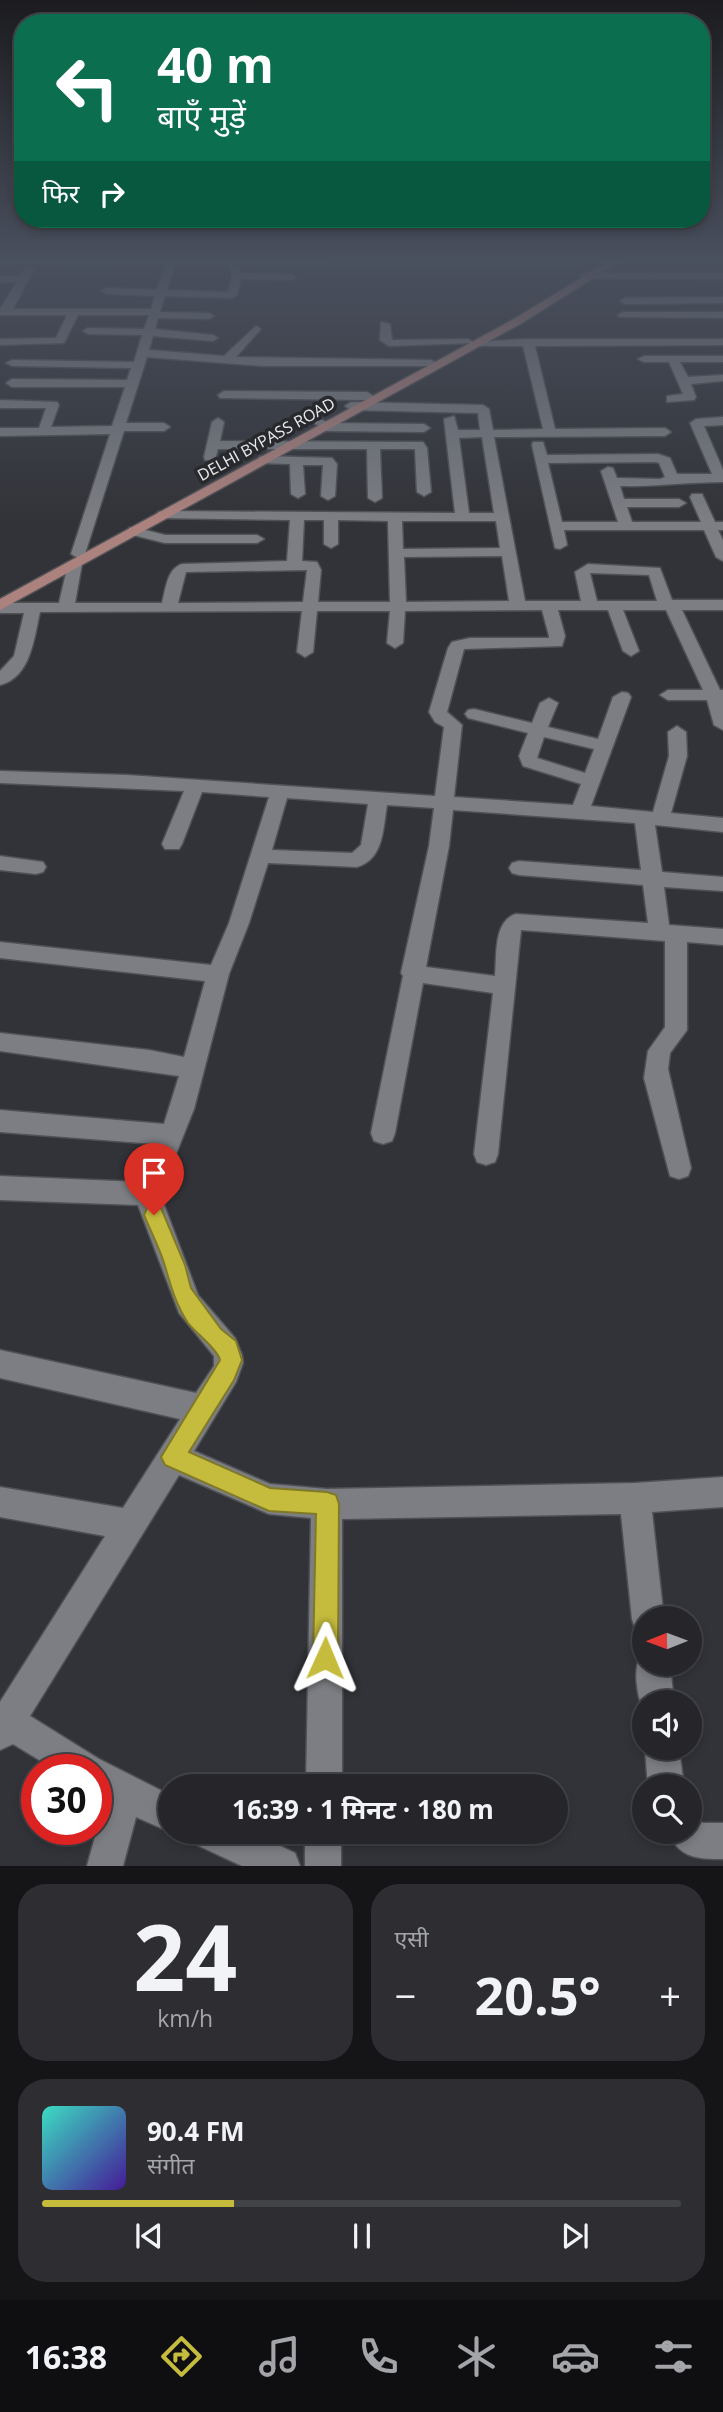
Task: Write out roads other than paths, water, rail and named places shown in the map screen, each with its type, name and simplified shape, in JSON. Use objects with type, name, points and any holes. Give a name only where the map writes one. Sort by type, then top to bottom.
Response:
[{"type":"main road","name":"DELHI BYPASS ROAD","points":[[0,606],[77,559],[467,346]]},
{"type":"main road","name":"DELHI BYPASS ROAD","points":[[0,597],[135,531],[264,460],[287,444]]},
{"type":"street","points":[[66,607],[77,559],[145,346]]},
{"type":"street","points":[[227,360],[240,346]]},
{"type":"street","points":[[529,346],[543,433],[541,459],[560,545]]},
{"type":"street","points":[[598,346],[603,359]]},
{"type":"street","points":[[284,364],[300,350]]},
{"type":"street","points":[[12,363],[141,359],[284,364],[437,361]]},
{"type":"street","points":[[644,359],[720,359],[723,376],[684,381]]},
{"type":"street","points":[[671,400],[690,397],[673,359]]},
{"type":"street","points":[[12,383],[133,384]]},
{"type":"street","points":[[224,395],[369,399],[483,409],[518,606]]},
{"type":"street","points":[[1,407],[53,405],[44,431]]},
{"type":"street","points":[[449,407],[463,517]]},
{"type":"street","points":[[612,482],[663,483],[672,478],[720,472],[696,423],[723,421]]},
{"type":"street","points":[[218,422],[211,452],[287,444],[421,446],[425,492]]},
{"type":"street","points":[[323,425],[424,428]]},
{"type":"street","points":[[0,432],[164,426]]},
{"type":"street","points":[[410,428],[410,444]]},
{"type":"street","points":[[596,432],[626,526]]},
{"type":"street","points":[[452,434],[665,432]]},
{"type":"street","points":[[373,444],[375,498]]},
{"type":"street","points":[[541,459],[662,459],[672,478]]},
{"type":"street","points":[[264,460],[329,462],[328,496]]},
{"type":"street","points":[[296,460],[298,494]]},
{"type":"street","points":[[696,497],[716,526],[723,557]]},
{"type":"street","points":[[620,503],[679,503]]},
{"type":"street","points":[[163,515],[501,517]]},
{"type":"street","points":[[294,565],[297,517]]},
{"type":"street","points":[[331,517],[331,544]]},
{"type":"street","points":[[395,517],[398,606],[395,643]]},
{"type":"street","points":[[556,526],[716,526]]},
{"type":"street","points":[[135,531],[164,540],[257,539]]},
{"type":"street","points":[[397,554],[508,552]]},
{"type":"street","points":[[169,607],[177,574],[182,568],[312,565],[314,570],[305,652]]},
{"type":"street","points":[[590,605],[582,572],[588,568],[655,571],[669,606],[718,696],[723,725]]},
{"type":"street","points":[[0,606],[723,605]]},
{"type":"street","points":[[383,1133],[439,846],[453,725],[441,718],[438,712],[456,648],[458,645],[470,643],[556,643],[558,636],[549,606]]},
{"type":"street","points":[[614,606],[631,651]]},
{"type":"street","points":[[1,678],[22,656],[33,607]]},
{"type":"street","points":[[668,695],[718,696]]},
{"type":"street","points":[[580,813],[622,697]]},
{"type":"street","points":[[550,703],[528,756],[529,762],[592,781]]},
{"type":"street","points":[[474,714],[604,746]]},
{"type":"street","points":[[677,732],[678,757],[652,818],[653,877],[668,934],[676,1030],[659,1048],[656,1077],[679,1168]]},
{"type":"street","points":[[0,777],[195,786],[723,825]]},
{"type":"street","points":[[172,844],[195,786]]},
{"type":"street","points":[[57,1754],[4,1727],[231,1360],[228,1348],[204,1326],[181,1292],[175,1265],[147,1194],[182,1109],[218,974],[239,923],[279,792]]},
{"type":"street","points":[[260,856],[357,860],[370,846],[378,800]]},
{"type":"street","points":[[0,863],[36,867]]},
{"type":"street","points":[[519,868],[723,884]]},
{"type":"street","points":[[486,1154],[506,986],[509,937],[511,927],[516,922],[723,937]]},
{"type":"street","points":[[0,950],[218,974]]},
{"type":"street","points":[[412,974],[506,986]]},
{"type":"street","points":[[0,1042],[149,1060],[194,1069]]},
{"type":"street","points":[[0,1121],[170,1135]]},
{"type":"street","points":[[0,1188],[147,1194]]},
{"type":"street","points":[[0,1364],[201,1409]]},
{"type":"street","points":[[173,1457],[269,1499],[327,1504],[635,1498],[723,1492]]},
{"type":"street","points":[[635,1498],[647,1606]]},
{"type":"street","points":[[0,1502],[130,1525]]},
{"type":"street","points":[[324,1774],[327,1504]]},
{"type":"street","points":[[112,1785],[158,1808]]},
{"type":"street","points":[[702,1841],[723,1842]]},
{"type":"street","points":[[235,1844],[282,1866]]},
{"type":"street","points":[[323,1844],[323,1866]]},
{"type":"street","points":[[105,1866],[107,1845]]}]
